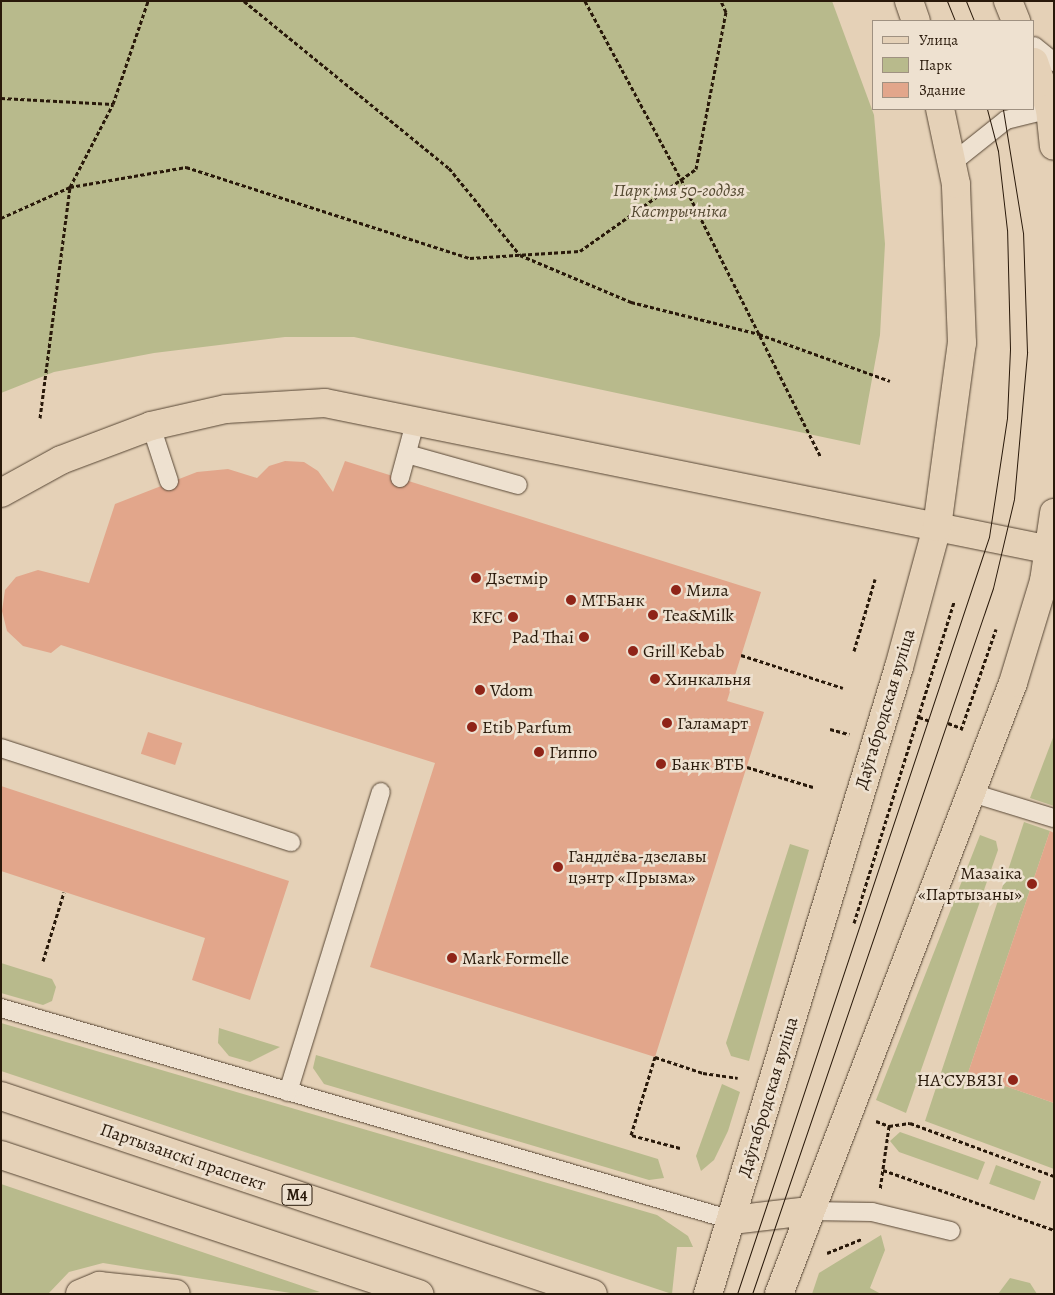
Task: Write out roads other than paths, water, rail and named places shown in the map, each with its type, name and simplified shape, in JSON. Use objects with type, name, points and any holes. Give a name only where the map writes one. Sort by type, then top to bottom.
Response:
[{"type":"main road","points":[[909,1],[916,20]]},
{"type":"main road","points":[[1008,1],[1016,20]]},
{"type":"main road","points":[[1035,65],[1052,108],[1054,146]]},
{"type":"main road","name":"Даўгабродская вуліца","points":[[708,1294],[899,667],[937,527],[962,343],[962,261],[952,163],[940,110]]},
{"type":"main road","points":[[1,493],[62,460],[150,426],[226,410],[278,404],[325,403],[416,419],[1051,550]]},
{"type":"main road","points":[[779,1294],[809,1211],[972,793],[1012,683],[1051,550],[1054,513]]},
{"type":"main road","name":"Партызанскі праспект","points":[[1,1096],[593,1294]]},
{"type":"main road","points":[[1,1155],[420,1294]]},
{"type":"main road","points":[[728,1231],[809,1211]]},
{"type":"main road","points":[[80,1294],[99,1286],[176,1294]]},
{"type":"lane","points":[[1035,47],[1054,62]]},
{"type":"lane","points":[[952,163],[1006,120],[1052,108]]},
{"type":"lane","points":[[400,478],[416,419]]},
{"type":"lane","points":[[150,426],[169,481]]},
{"type":"lane","points":[[407,454],[518,485]]},
{"type":"lane","points":[[1,748],[291,842]]},
{"type":"lane","points":[[288,1092],[381,792]]},
{"type":"lane","points":[[972,793],[1054,818]]},
{"type":"lane","points":[[1,1008],[288,1092],[728,1231]]},
{"type":"lane","points":[[809,1211],[872,1212],[951,1231]]},
{"type":"tram line","points":[[947,1],[955,20]]},
{"type":"tram line","points":[[966,1],[974,20]]},
{"type":"tram line","points":[[737,1294],[989,537],[1007,418],[1010,349],[1007,230],[998,151],[987,110]]},
{"type":"tram line","points":[[752,1294],[993,588],[1014,499],[1027,352],[1023,233],[1003,110]]},
{"type":"place","name":"Дзетмір","points":[[476,578]]},
{"type":"place","name":"Мила","points":[[676,590]]},
{"type":"place","name":"МТБанк","points":[[571,600]]},
{"type":"place","name":"Tea&Milk","points":[[653,615]]},
{"type":"place","name":"KFC","points":[[513,617]]},
{"type":"place","name":"Pad Thai","points":[[584,637]]},
{"type":"place","name":"Grill Kebab","points":[[633,651]]},
{"type":"place","name":"Хинкальня","points":[[655,679]]},
{"type":"place","name":"Vdom","points":[[480,690]]},
{"type":"place","name":"Галамарт","points":[[667,723]]},
{"type":"place","name":"Etib Parfum","points":[[472,727]]},
{"type":"place","name":"Гиппо","points":[[539,752]]},
{"type":"place","name":"Банк ВТБ","points":[[661,764]]},
{"type":"place","name":"Гандлёва-дзелавы цэнтр «Прызма»","points":[[558,867]]},
{"type":"place","name":"Мазаіка «Партызаны»","points":[[1032,884]]},
{"type":"place","name":"Mark Formelle","points":[[452,958]]},
{"type":"place","name":"НАʼСУВЯЗІ","points":[[1013,1080]]},
{"type":"park label","name":"Парк імя 50-годдзя Кастрычніка","points":[[679,201]]}]
